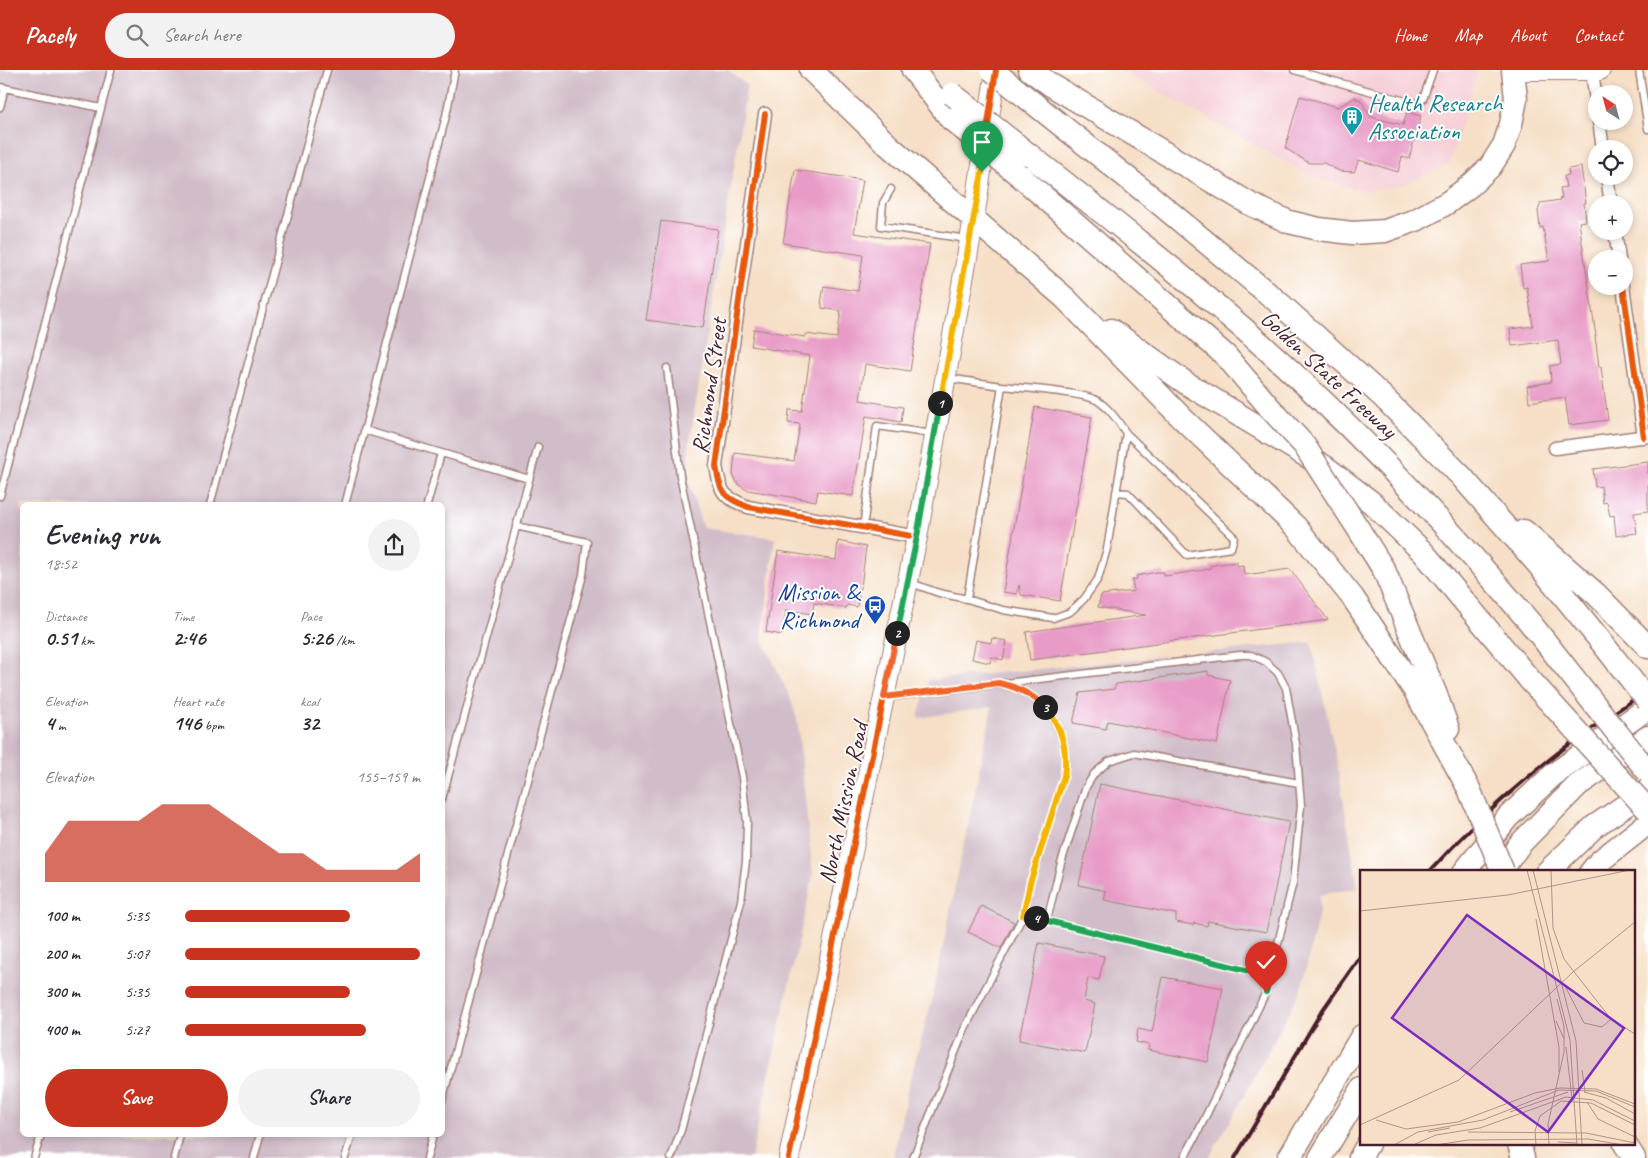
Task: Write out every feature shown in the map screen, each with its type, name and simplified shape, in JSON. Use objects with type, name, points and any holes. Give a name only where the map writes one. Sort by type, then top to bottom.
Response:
[{"type":"highway","points":[[812,70],[888,145],[1066,298],[1182,418],[1296,527],[1426,693]]},
{"type":"highway","points":[[913,70],[951,119],[1019,175],[1226,356],[1304,446],[1384,570],[1426,693],[1469,789],[1500,870]]},
{"type":"highway","name":"Golden State Freeway","points":[[920,70],[1166,263],[1292,374],[1385,463],[1432,511],[1532,625],[1648,772]]},
{"type":"highway","name":"Golden State Freeway","points":[[992,70],[1154,199],[1278,302],[1383,397],[1461,476],[1537,563],[1648,701]]},
{"type":"highway","points":[[1030,70],[1050,85],[1250,204],[1288,222],[1319,229],[1352,233],[1385,231],[1416,220],[1447,203],[1471,185],[1490,167],[1504,145],[1511,124],[1516,99],[1514,70]]},
{"type":"highway","points":[[1066,298],[1186,383],[1325,467],[1371,502],[1422,552],[1530,680],[1648,810]]},
{"type":"highway","points":[[1461,476],[1578,577],[1648,647]]},
{"type":"highway","points":[[1466,870],[1508,817],[1553,774],[1648,708]]},
{"type":"highway","points":[[1502,870],[1520,844],[1578,785],[1648,738]]},
{"type":"highway","points":[[1549,870],[1595,826],[1648,790]]},
{"type":"highway","points":[[1593,870],[1648,823]]},
{"type":"highway","points":[[1289,1158],[1360,1039]]},
{"type":"highway","points":[[1320,1158],[1360,1092]]},
{"type":"highway","points":[[1360,1158],[1367,1146]]},
{"type":"highway","points":[[1613,1146],[1617,1158]]},
{"type":"highway","points":[[1626,1146],[1634,1158]]},
{"type":"main road","name":"North Mission Road","points":[[789,1158],[917,537],[974,218],[996,70]]},
{"type":"main road","points":[[1514,70],[1596,71]]},
{"type":"street","points":[[1596,71],[1596,85]]},
{"type":"street","name":"Richmond Street","points":[[765,114],[716,466],[719,487],[728,499],[748,507],[917,537]]},
{"type":"street","points":[[1556,448],[1646,436],[1624,295]]},
{"type":"lane","points":[[0,496],[111,70]]},
{"type":"lane","points":[[211,502],[327,70]]},
{"type":"lane","points":[[346,502],[446,116],[455,70]]},
{"type":"lane","points":[[1294,70],[1416,104],[1423,99],[1433,70]]},
{"type":"lane","points":[[1639,70],[1646,105],[1648,129]]},
{"type":"lane","points":[[0,107],[2,87],[101,108]]},
{"type":"lane","points":[[891,189],[883,203],[881,226],[970,240]]},
{"type":"lane","points":[[667,368],[680,476],[742,777],[747,822],[746,861],[741,901],[681,1130],[671,1158]]},
{"type":"lane","points":[[945,377],[1080,395],[1096,399],[1106,408],[1126,433],[1234,538],[1230,548],[1187,555],[1128,493],[1116,492]]},
{"type":"lane","points":[[967,599],[1002,386]]},
{"type":"lane","points":[[863,528],[877,426],[935,434]]},
{"type":"lane","points":[[364,430],[529,479]]},
{"type":"lane","points":[[907,582],[939,593],[1003,610],[1053,618],[1070,612],[1084,599],[1098,579],[1107,549],[1126,433]]},
{"type":"lane","points":[[445,788],[538,447]]},
{"type":"lane","points":[[428,502],[441,453]]},
{"type":"lane","points":[[445,1090],[583,575],[587,542],[516,526]]},
{"type":"lane","points":[[884,697],[1240,654],[1256,657],[1266,662],[1282,678],[1286,688],[1296,744],[1301,804],[1294,882],[1266,992],[1184,1158]]},
{"type":"lane","points":[[913,1158],[965,1028],[1023,916],[1030,883],[1064,776],[1064,740],[1057,723],[1046,708],[1033,696],[1017,688],[999,683]]},
{"type":"lane","points":[[1047,920],[1061,863],[1086,787],[1094,774],[1109,761],[1134,753],[1299,783]]},
{"type":"lane","points":[[1023,916],[1047,920],[1270,976]]},
{"type":"lane","points":[[34,1158],[40,1137]]},
{"type":"lane","points":[[174,1158],[179,1137]]},
{"type":"lane","points":[[254,1158],[259,1137]]},
{"type":"lane","points":[[346,1158],[351,1137]]},
{"type":"lane","points":[[427,1158],[432,1137]]},
{"type":"shaded area","points":[[0,70],[728,70],[747,86],[689,446],[687,479],[703,528],[775,538],[762,639],[790,697],[797,719],[813,876],[751,1158],[0,1158]]},
{"type":"shaded area","points":[[1121,70],[1478,70],[1449,164],[1404,185],[1364,191],[1312,177]]},
{"type":"shaded area","points":[[1311,642],[1336,756],[1358,888],[1319,895],[1320,909],[1301,990],[1209,1158],[893,1158],[908,1087],[932,1000],[992,707],[918,718],[928,680]]},
{"type":"building","name":"Health Research Association","points":[[1300,96],[1338,107],[1356,97],[1357,100],[1359,98],[1371,117],[1403,125],[1407,112],[1421,116],[1409,159],[1402,157],[1398,172],[1359,160],[1354,172],[1339,171],[1324,163],[1309,163],[1285,148]]},
{"type":"building","points":[[1581,167],[1586,203],[1584,203],[1586,221],[1579,222],[1588,282],[1588,295],[1590,295],[1608,420],[1569,425],[1565,397],[1529,402],[1527,386],[1551,382],[1550,366],[1561,364],[1558,340],[1512,346],[1510,329],[1533,326],[1527,287],[1523,288],[1520,265],[1549,261],[1543,227],[1540,228],[1538,211],[1541,203],[1562,198],[1560,188],[1566,187],[1564,176],[1569,175],[1568,169]]},
{"type":"building","points":[[795,170],[863,180],[854,233],[930,244],[910,371],[865,364],[860,400],[903,407],[901,422],[866,416],[853,496],[818,491],[816,501],[745,489],[738,484],[733,475],[735,453],[794,461],[800,424],[788,423],[789,410],[802,411],[810,356],[751,346],[754,329],[805,337],[805,334],[837,338],[841,311],[822,308],[824,286],[858,291],[863,255],[783,243]]},
{"type":"building","points":[[661,221],[718,229],[703,328],[646,320]]},
{"type":"building","points":[[1035,407],[1092,417],[1060,601],[1021,595],[1019,585],[1017,594],[1003,592]]},
{"type":"building","points":[[1648,462],[1648,511],[1634,513],[1637,533],[1616,536],[1614,515],[1610,516],[1607,502],[1603,503],[1601,486],[1595,487],[1593,469]]},
{"type":"building","points":[[838,541],[866,547],[857,607],[847,605],[846,608],[814,603],[812,614],[786,610],[782,635],[766,632],[778,551],[836,560]]},
{"type":"building","points":[[1237,562],[1237,566],[1243,565],[1244,575],[1290,569],[1328,620],[1030,660],[1026,632],[1146,615],[1098,607],[1101,595],[1134,591],[1132,580],[1137,579],[1136,576],[1164,572],[1164,576],[1210,569],[1210,566]]},
{"type":"building","points":[[992,638],[1007,641],[1003,660],[992,657],[990,663],[972,659],[976,640],[991,643]]},
{"type":"building","points":[[1208,671],[1208,675],[1230,680],[1217,744],[1108,721],[1106,729],[1073,723],[1080,693],[1114,689],[1116,684]]},
{"type":"building","points":[[1100,784],[1289,822],[1266,932],[1208,921],[1207,926],[1176,922],[1176,914],[1104,900],[1106,891],[1079,885]]},
{"type":"building","points":[[981,906],[1014,922],[1001,948],[968,932]]},
{"type":"building","points":[[1039,943],[1104,956],[1099,980],[1088,978],[1084,1001],[1095,1004],[1085,1053],[1019,1040]]},
{"type":"building","points":[[1163,977],[1223,988],[1208,1062],[1148,1050],[1149,1045],[1136,1042],[1138,1029],[1152,1032]]},
{"type":"railway","points":[[1431,870],[1474,826],[1538,769],[1577,739],[1648,690]]},
{"type":"railway","points":[[1235,1158],[1320,1014],[1360,957]]},
{"type":"cycle path","points":[[789,1158],[917,537],[974,218],[996,70]]},
{"type":"cycle path","points":[[765,114],[716,466],[719,483],[728,497],[748,507],[917,537]]},
{"type":"cycle path","points":[[1624,295],[1644,437]]},
{"type":"place","name":"Health Research Association","points":[[1352,136]]},
{"type":"place","name":"Mission & Richmond","points":[[875,625]]},
{"type":"route","points":[[982,172],[917,537],[884,697],[999,683],[1017,688],[1033,696],[1046,708],[1057,723],[1064,740],[1066,767],[1030,883],[1023,916],[1047,920],[1270,976],[1266,992]]}]
